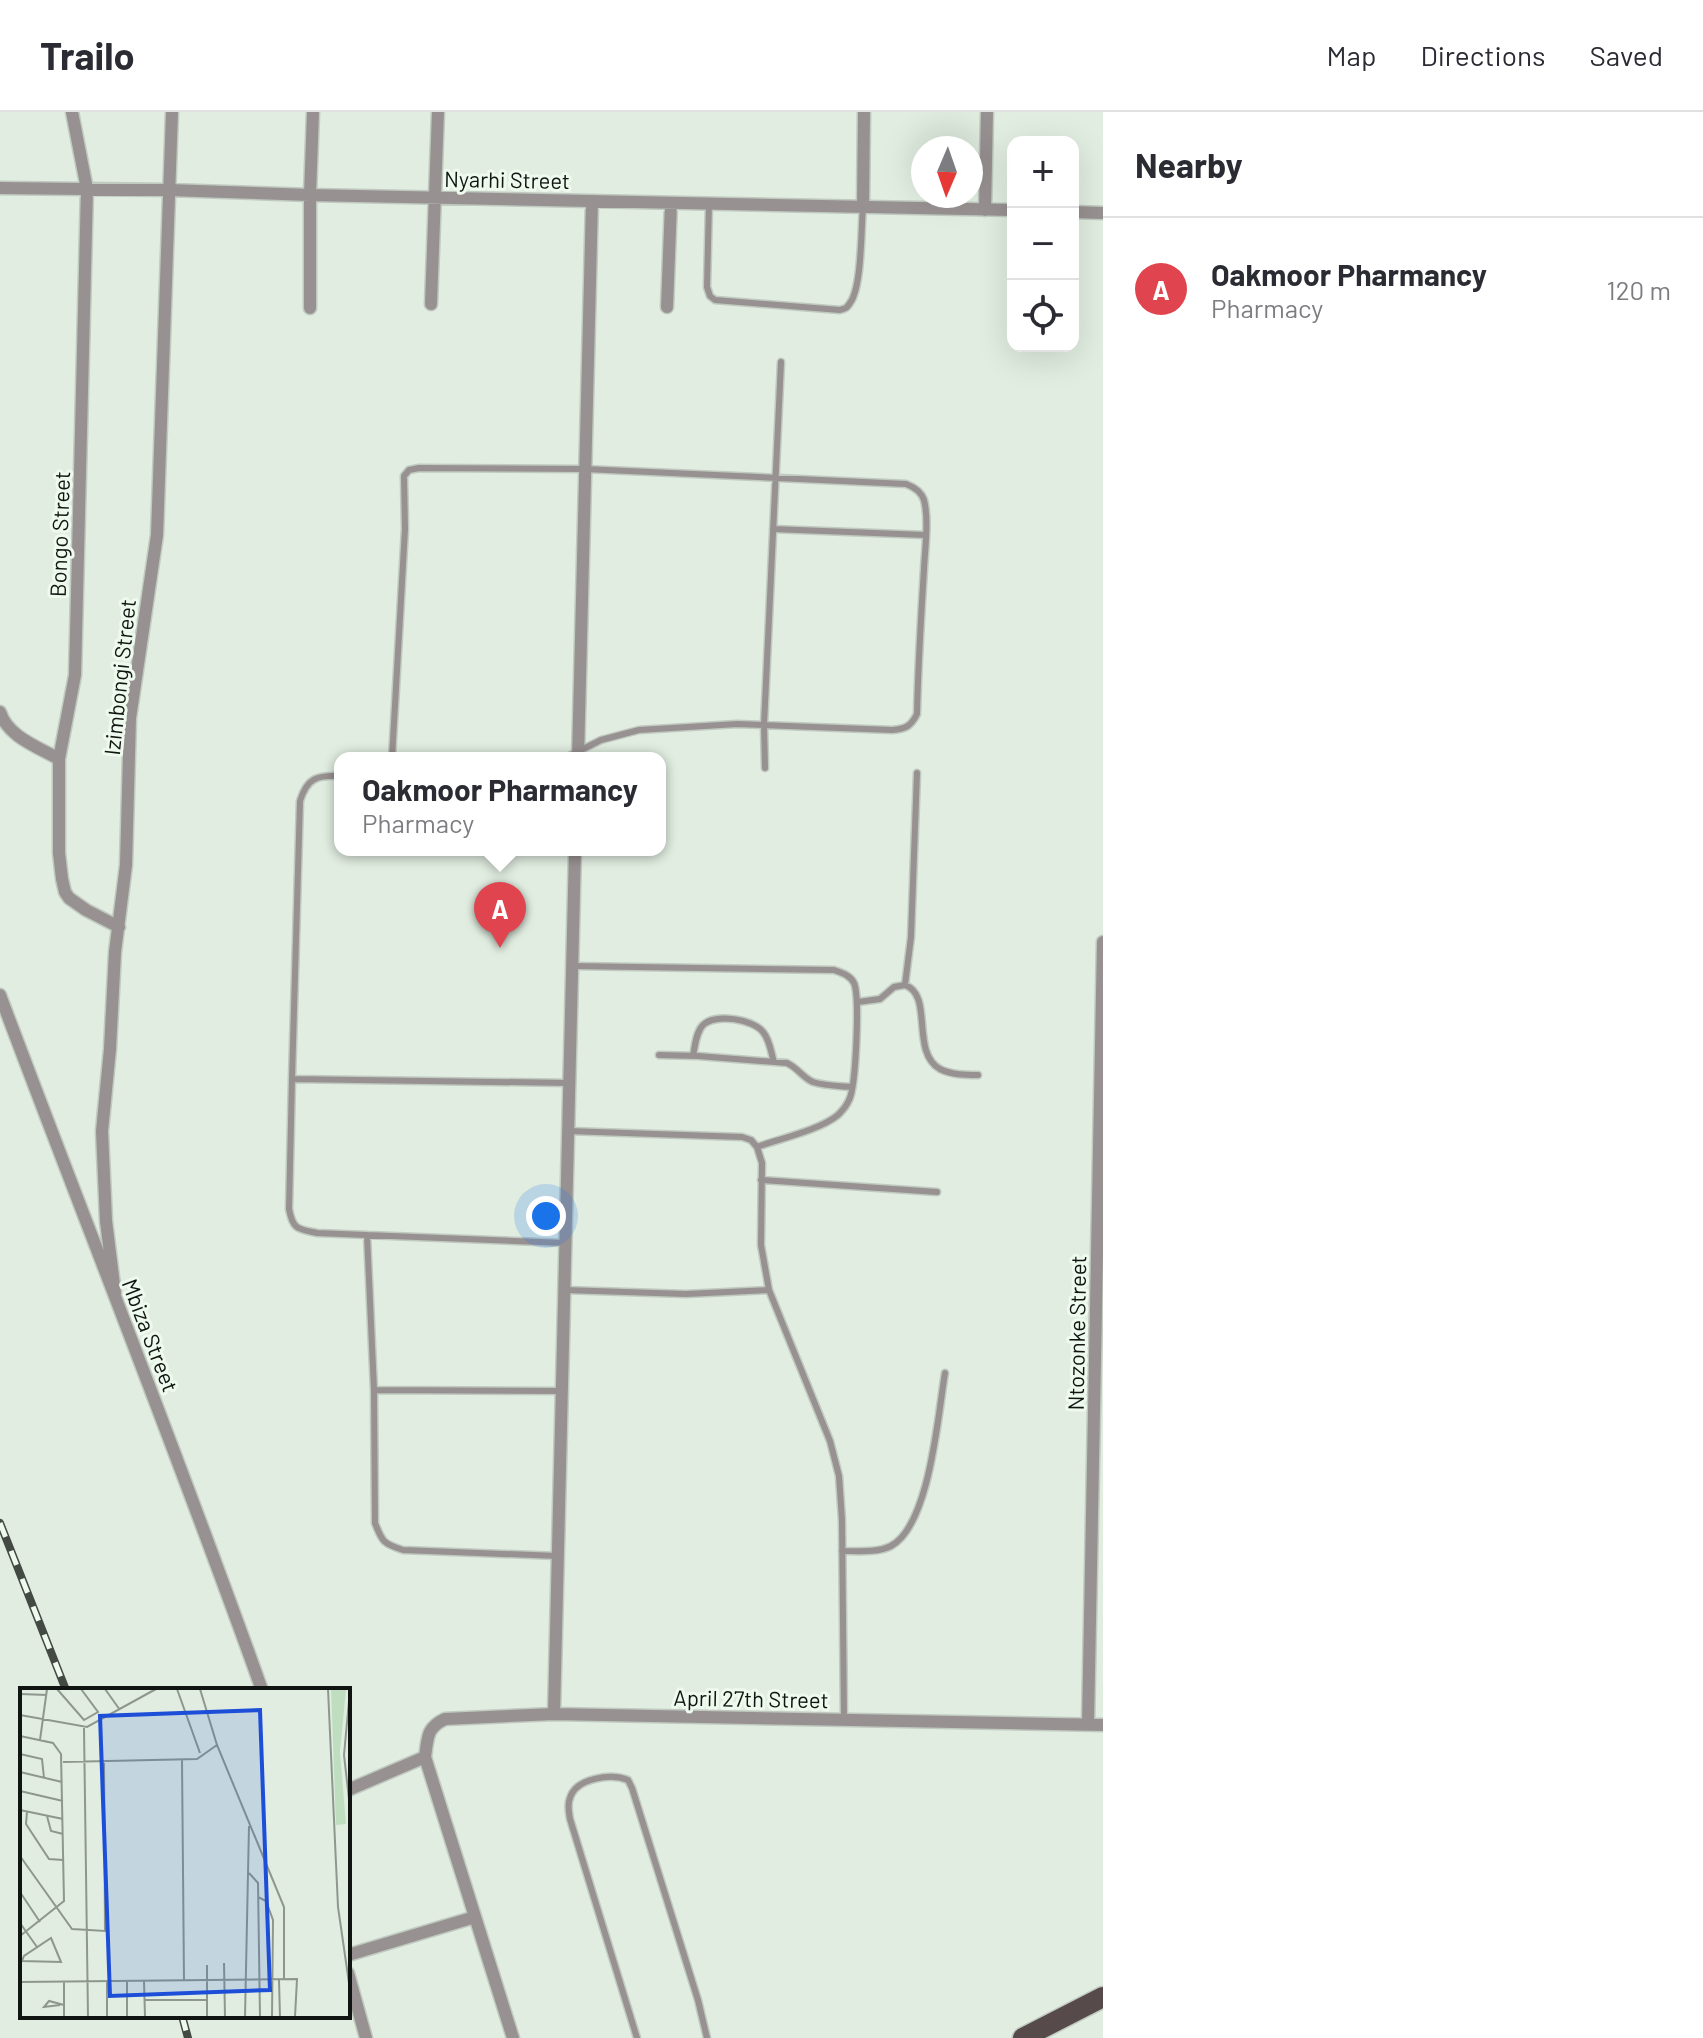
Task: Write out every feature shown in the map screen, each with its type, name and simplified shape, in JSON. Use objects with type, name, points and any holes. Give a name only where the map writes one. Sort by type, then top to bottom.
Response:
[{"type":"main road","points":[[1058,2019],[1103,1987]]},
{"type":"main road","points":[[1023,2038],[1103,1997]]},
{"type":"street","name":"Bongo Street","points":[[72,112],[87,189],[75,675],[59,759],[59,853],[62,879],[69,898],[119,927]]},
{"type":"street","name":"Izimbongi Street","points":[[115,1293],[106,1221],[102,1131],[115,952],[126,865],[130,718],[157,535],[172,112]]},
{"type":"street","points":[[310,308],[313,112]]},
{"type":"street","points":[[431,304],[438,112]]},
{"type":"street","points":[[863,207],[864,112]]},
{"type":"street","points":[[985,210],[987,112]]},
{"type":"street","name":"Nyarhi Street","points":[[0,188],[1007,210]]},
{"type":"street","points":[[578,752],[592,201]]},
{"type":"street","points":[[667,307],[671,203]]},
{"type":"street","points":[[1079,212],[1103,213]]},
{"type":"street","points":[[0,712],[5,725],[13,732],[59,759]]},
{"type":"street","points":[[554,1714],[575,856]]},
{"type":"street","name":"Ntozonke Street","points":[[1088,1724],[1103,942]]},
{"type":"street","name":"Mbiza Street","points":[[0,995],[115,1293],[261,1688]]},
{"type":"street","name":"April 27th Street","points":[[425,1757],[432,1727],[445,1719],[554,1714],[1103,1725]]},
{"type":"street","points":[[350,1789],[425,1757],[513,2038]]},
{"type":"street","points":[[350,1954],[475,1917]]},
{"type":"street","points":[[350,1980],[366,2038]]},
{"type":"lane","points":[[709,204],[707,287],[710,296],[715,300],[840,310],[852,302],[856,286],[863,207]]},
{"type":"lane","points":[[765,768],[764,725],[781,362]]},
{"type":"lane","points":[[392,752],[405,529],[404,479],[412,469],[585,469],[906,484],[913,486],[924,498],[917,714],[906,728],[737,724],[639,730],[601,740],[581,752]]},
{"type":"lane","points":[[773,529],[925,535]]},
{"type":"lane","points":[[905,985],[911,937],[917,773]]},
{"type":"lane","points":[[334,776],[312,780],[300,801],[289,1209],[292,1223],[300,1229],[317,1233],[566,1243]]},
{"type":"lane","points":[[573,966],[834,970],[847,975],[854,982],[858,1002],[850,1099],[838,1114],[822,1124],[757,1147]]},
{"type":"lane","points":[[858,1002],[880,999],[894,987],[905,985],[915,991],[924,1047],[931,1060],[946,1071],[978,1075]]},
{"type":"lane","points":[[693,1056],[698,1033],[704,1024],[729,1019],[761,1029],[774,1062]]},
{"type":"lane","points":[[659,1055],[787,1063],[810,1081],[852,1087]]},
{"type":"lane","points":[[292,1079],[570,1083]]},
{"type":"lane","points":[[568,1131],[742,1137],[751,1140],[757,1147],[762,1163],[761,1245],[769,1290],[836,1460],[842,1551],[844,1720]]},
{"type":"lane","points":[[761,1180],[937,1192]]},
{"type":"lane","points":[[367,1235],[374,1390],[375,1523],[381,1540],[403,1550],[558,1556]]},
{"type":"lane","points":[[564,1290],[686,1294],[769,1290]]},
{"type":"lane","points":[[842,1551],[891,1546],[912,1524],[925,1491],[945,1373]]},
{"type":"lane","points":[[374,1390],[562,1391]]},
{"type":"lane","points":[[637,2038],[568,1808],[570,1796],[576,1787],[589,1781],[619,1776],[628,1780],[632,1788],[707,2038]]},
{"type":"railway","points":[[0,1523],[65,1688]]},
{"type":"railway","points":[[183,2018],[188,2038]]},
{"type":"place","name":"Oakmoor Pharmancy","points":[[500,948]]}]
